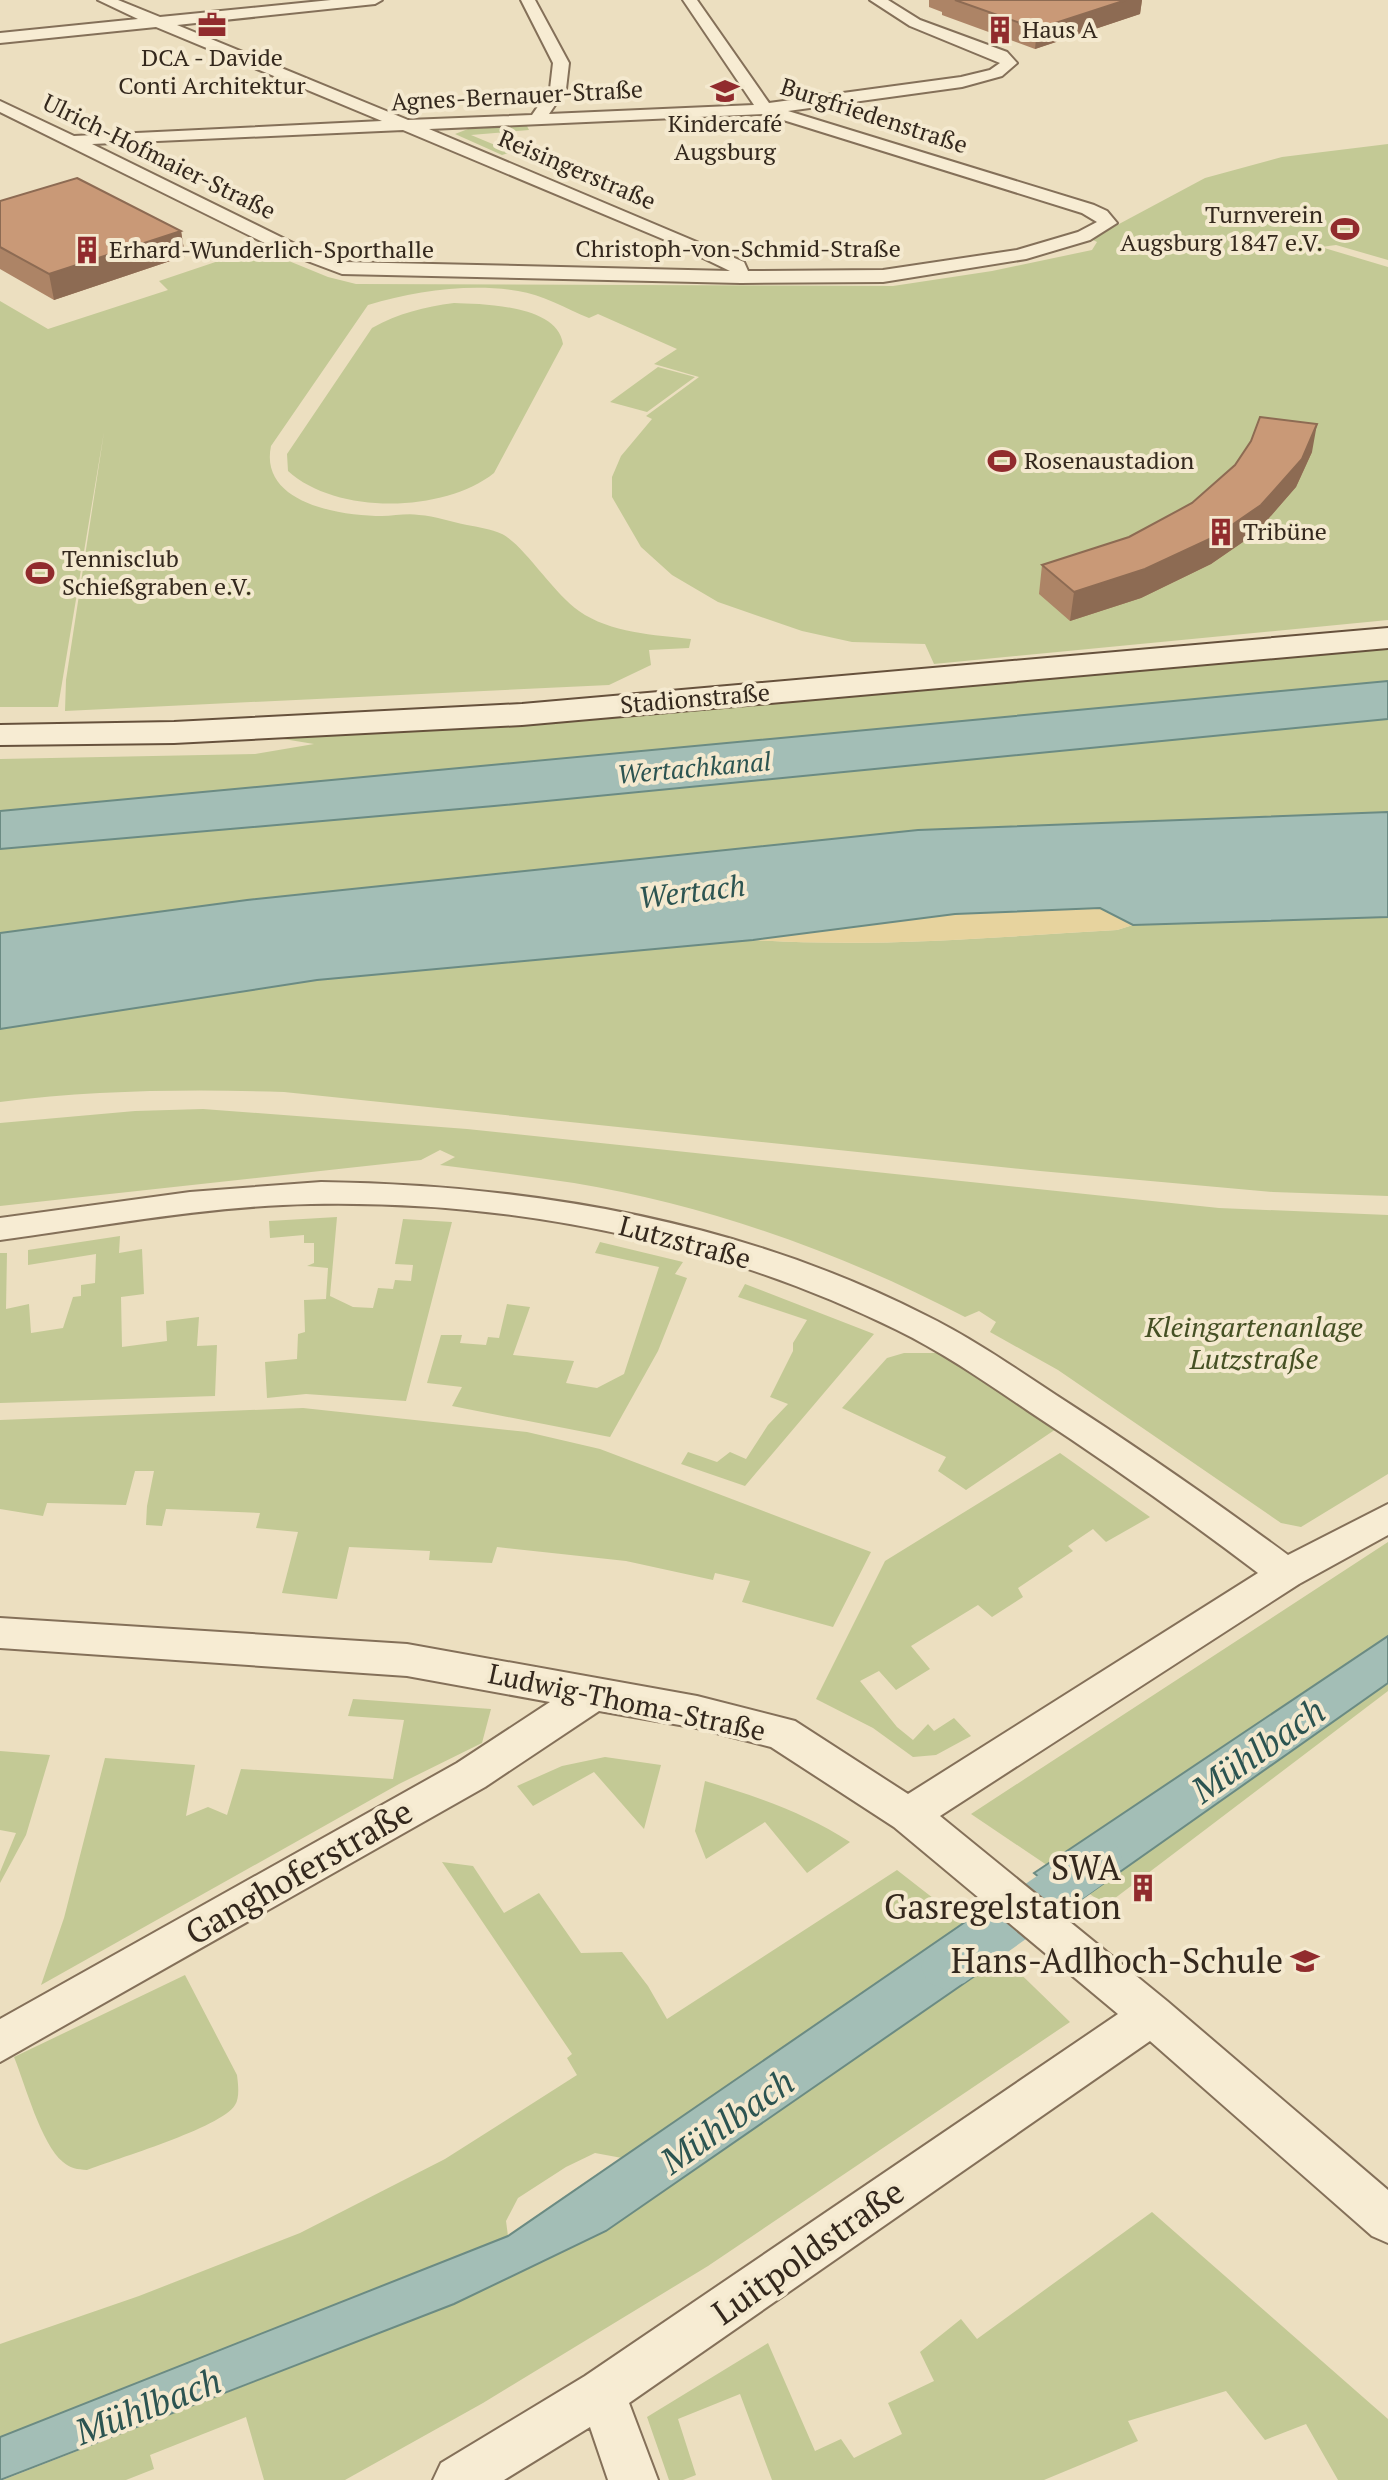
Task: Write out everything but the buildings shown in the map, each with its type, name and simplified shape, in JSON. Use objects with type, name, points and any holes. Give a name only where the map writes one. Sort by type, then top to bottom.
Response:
[{"type":"street","name":"Reisingerstraße","points":[[105,0],[401,126],[676,238],[737,266],[741,277]]},
{"type":"street","points":[[0,38],[375,0]]},
{"type":"street","points":[[528,0],[561,63],[558,89],[537,119]]},
{"type":"street","name":"Burgfriedenstraße","points":[[690,0],[765,109],[1093,211]]},
{"type":"street","name":"Agnes-Bernauer-Straße","points":[[74,141],[765,109],[962,82],[996,73],[1009,63],[1007,59],[915,23],[877,0]]},
{"type":"street","name":"Ulrich-Hofmaier-Straße","points":[[0,106],[287,247],[342,268]]},
{"type":"street","name":"Christoph-von-Schmid-Straße","points":[[342,268],[640,276],[883,276],[1019,255],[1099,230],[1108,223],[1093,211]]},
{"type":"street","name":"Reisingerstraße","points":[[640,276],[674,256],[676,238]]},
{"type":"street","name":"Stadionstraße","points":[[0,735],[256,728],[469,717],[1388,638]]},
{"type":"street","name":"Lutzstraße","points":[[0,1229],[305,1193],[422,1196],[504,1204],[655,1231],[809,1279],[909,1321],[954,1345],[1152,1475],[1286,1574]]},
{"type":"street","points":[[908,1815],[1286,1574],[1388,1518]]},
{"type":"street","name":"Ludwig-Thoma-Straße","points":[[0,1633],[407,1660],[697,1712],[781,1733],[908,1815],[1152,2015],[1388,2220]]},
{"type":"street","name":"Ganghoferstraße","points":[[0,2042],[471,1775],[593,1694]]},
{"type":"street","name":"Luitpoldstraße","points":[[458,2480],[602,2393],[1152,2015]]},
{"type":"street","points":[[602,2393],[633,2480]]},
{"type":"green space","points":[[527,126],[529,130],[471,135],[512,152],[502,155],[455,134],[468,129]]},
{"type":"green space","points":[[1388,144],[1388,260],[1336,245],[1321,247],[1388,267],[1388,620],[934,664],[925,644],[852,642],[802,631],[718,602],[672,575],[641,547],[612,497],[612,477],[621,456],[652,419],[646,416],[699,377],[654,364],[677,349],[598,314],[589,318],[545,298],[499,289],[461,288],[423,292],[368,305],[271,446],[271,465],[277,481],[290,493],[325,509],[382,516],[410,514],[498,532],[510,539],[579,611],[619,628],[691,639],[689,648],[649,650],[651,665],[609,685],[65,711],[66,680],[104,432],[58,707],[0,707],[0,301],[48,329],[168,290],[159,281],[257,248],[328,277],[356,284],[893,286],[992,271],[1092,250],[1097,242],[1091,239],[1205,178],[1282,157]]},
{"type":"green space","points":[[454,303],[500,306],[534,314],[558,331],[563,344],[494,473],[473,486],[447,496],[390,504],[333,496],[288,471],[287,454],[372,328],[412,311]]},
{"type":"green space","points":[[658,367],[695,377],[647,412],[610,402]]},
{"type":"green space","points":[[1388,638],[1388,681],[0,811],[0,759],[255,754],[314,744],[259,735],[277,727]]},
{"type":"green space","points":[[1388,719],[1388,812],[918,830],[247,900],[0,933],[0,849],[494,806]]},
{"type":"green space","points":[[1388,917],[1388,1196],[1273,1192],[1040,1171],[284,1092],[142,1091],[0,1102],[0,1029],[317,980],[753,940],[844,943],[935,941],[1117,930],[1133,925]]},
{"type":"green space","name":"Kleingartenanlage Lutzstraße","points":[[203,1109],[467,1129],[1219,1208],[1388,1215],[1388,1474],[1301,1527],[1281,1523],[1058,1370],[990,1332],[996,1322],[979,1311],[965,1317],[824,1253],[725,1218],[625,1192],[440,1165],[455,1157],[440,1150],[421,1160],[0,1206],[0,1123],[135,1111]]},
{"type":"green space","points":[[337,1217],[330,1296],[353,1307],[373,1308],[378,1288],[393,1289],[395,1280],[411,1281],[413,1265],[395,1264],[403,1219],[452,1222],[406,1401],[306,1394],[267,1398],[265,1362],[297,1359],[298,1334],[305,1332],[304,1300],[326,1299],[328,1268],[307,1266],[314,1263],[314,1243],[304,1243],[304,1235],[270,1238],[269,1221]]},
{"type":"green space","points":[[120,1236],[119,1253],[142,1249],[144,1294],[121,1297],[122,1347],[167,1341],[166,1321],[199,1317],[197,1346],[217,1345],[215,1396],[0,1403],[0,1253],[7,1253],[6,1309],[29,1304],[31,1333],[63,1328],[73,1297],[81,1296],[81,1285],[95,1283],[96,1254],[28,1265],[28,1250]]},
{"type":"green space","points":[[600,1242],[683,1262],[675,1274],[687,1278],[658,1351],[610,1437],[452,1406],[462,1387],[427,1383],[441,1335],[462,1335],[460,1343],[486,1345],[488,1337],[499,1338],[507,1304],[530,1307],[513,1355],[574,1361],[566,1383],[597,1388],[624,1374],[659,1267],[595,1253]]},
{"type":"green space","points":[[745,1284],[874,1334],[745,1486],[681,1464],[688,1452],[717,1462],[730,1452],[746,1459],[768,1425],[788,1404],[770,1397],[793,1351],[793,1343],[807,1320],[738,1297]]},
{"type":"green space","points":[[904,1353],[941,1353],[1056,1429],[966,1490],[938,1471],[946,1457],[842,1408],[887,1358]]},
{"type":"green space","points":[[303,1408],[527,1432],[600,1449],[871,1552],[833,1627],[742,1602],[750,1581],[715,1573],[713,1580],[626,1561],[497,1547],[492,1563],[429,1560],[430,1551],[349,1547],[337,1599],[282,1593],[298,1532],[256,1528],[260,1513],[166,1509],[162,1526],[146,1525],[154,1471],[135,1471],[126,1505],[47,1503],[43,1516],[0,1509],[0,1420]]},
{"type":"green space","points":[[1060,1453],[1150,1517],[1106,1542],[1093,1529],[1068,1546],[1073,1551],[1018,1588],[1023,1597],[992,1617],[978,1605],[911,1646],[930,1669],[896,1690],[879,1671],[860,1681],[897,1727],[913,1740],[928,1724],[934,1731],[954,1718],[971,1736],[936,1755],[913,1757],[873,1728],[816,1699],[885,1561]]},
{"type":"green space","points":[[1388,1542],[1388,1691],[1106,1905],[971,1814]]},
{"type":"green space","points":[[353,1699],[491,1709],[482,1743],[399,1784],[41,1985],[64,1918],[105,1758],[195,1765],[186,1816],[208,1807],[227,1815],[241,1769],[393,1779],[404,1720],[348,1716]]},
{"type":"green space","points":[[0,1751],[50,1755],[26,1835],[0,1883],[0,1872],[16,1833],[0,1830]]},
{"type":"green space","points":[[605,1757],[661,1765],[644,1829],[594,1772],[533,1806],[517,1786],[562,1766]]},
{"type":"green space","points":[[705,1781],[780,1806],[850,1842],[807,1873],[765,1822],[706,1859],[695,1831]]},
{"type":"green space","points":[[442,1862],[473,1866],[504,1913],[539,1893],[581,1953],[622,1952],[648,1986],[667,2019],[897,1870],[965,1923],[622,2158],[595,2153],[566,2167],[518,2198],[506,2221],[508,2236],[0,2439],[0,2344],[139,2296],[300,2233],[445,2159],[577,2075],[567,2058],[572,2054]]},
{"type":"green space","points":[[1002,1956],[1070,2022],[708,2266],[483,2403],[345,2480],[264,2480],[246,2417],[150,2455],[154,2469],[126,2480],[3,2480],[454,2304],[606,2231]]},
{"type":"green space","points":[[185,1975],[237,2075],[237,2102],[226,2114],[166,2142],[87,2170],[69,2166],[48,2142],[14,2057]]},
{"type":"green space","points":[[1152,2212],[1388,2419],[1388,2480],[1338,2480],[1306,2424],[1265,2440],[1226,2391],[1128,2421],[1138,2441],[1044,2480],[772,2480],[740,2394],[678,2419],[696,2475],[683,2480],[669,2480],[647,2417],[768,2343],[815,2451],[841,2439],[854,2458],[902,2434],[888,2403],[934,2381],[920,2352],[961,2319],[977,2339]]},
{"type":"sand","points":[[1100,908],[1133,925],[1117,930],[935,941],[844,943],[753,940],[955,914]]},
{"type":"water","name":"Wertachkanal","points":[[1388,681],[1388,719],[494,806],[0,849],[0,811]]},
{"type":"water","name":"Wertach","points":[[1388,812],[1388,917],[1133,925],[1100,908],[955,914],[753,940],[317,980],[0,1029],[0,933],[247,900],[918,830]]},
{"type":"water","points":[[1388,1636],[1388,1683],[1073,1905],[1034,1873]]},
{"type":"water","points":[[968,1920],[1008,1953],[606,2231],[454,2304],[0,2480],[0,2437],[508,2236]]},
{"type":"waterway","name":"Mühlbach","points":[[946,1967],[1099,1860]]},
{"type":"place","name":"DCA - Davide Conti Architektur","points":[[212,25]]},
{"type":"place","name":"Haus A","points":[[1000,30]]},
{"type":"place","name":"Kindercafé Augsburg","points":[[725,91]]},
{"type":"place","name":"Turnverein Augsburg 1847 e.V.","points":[[1345,229]]},
{"type":"place","name":"Erhard-Wunderlich-Sporthalle","points":[[87,250]]},
{"type":"place","name":"Rosenaustadion","points":[[1002,461]]},
{"type":"place","name":"Tribüne","points":[[1221,532]]},
{"type":"place","name":"Tennisclub Schießgraben e.V.","points":[[40,573]]},
{"type":"place","name":"SWA Gasregelstation","points":[[1143,1888]]},
{"type":"place","name":"Hans-Adlhoch-Schule","points":[[1305,1961]]}]
